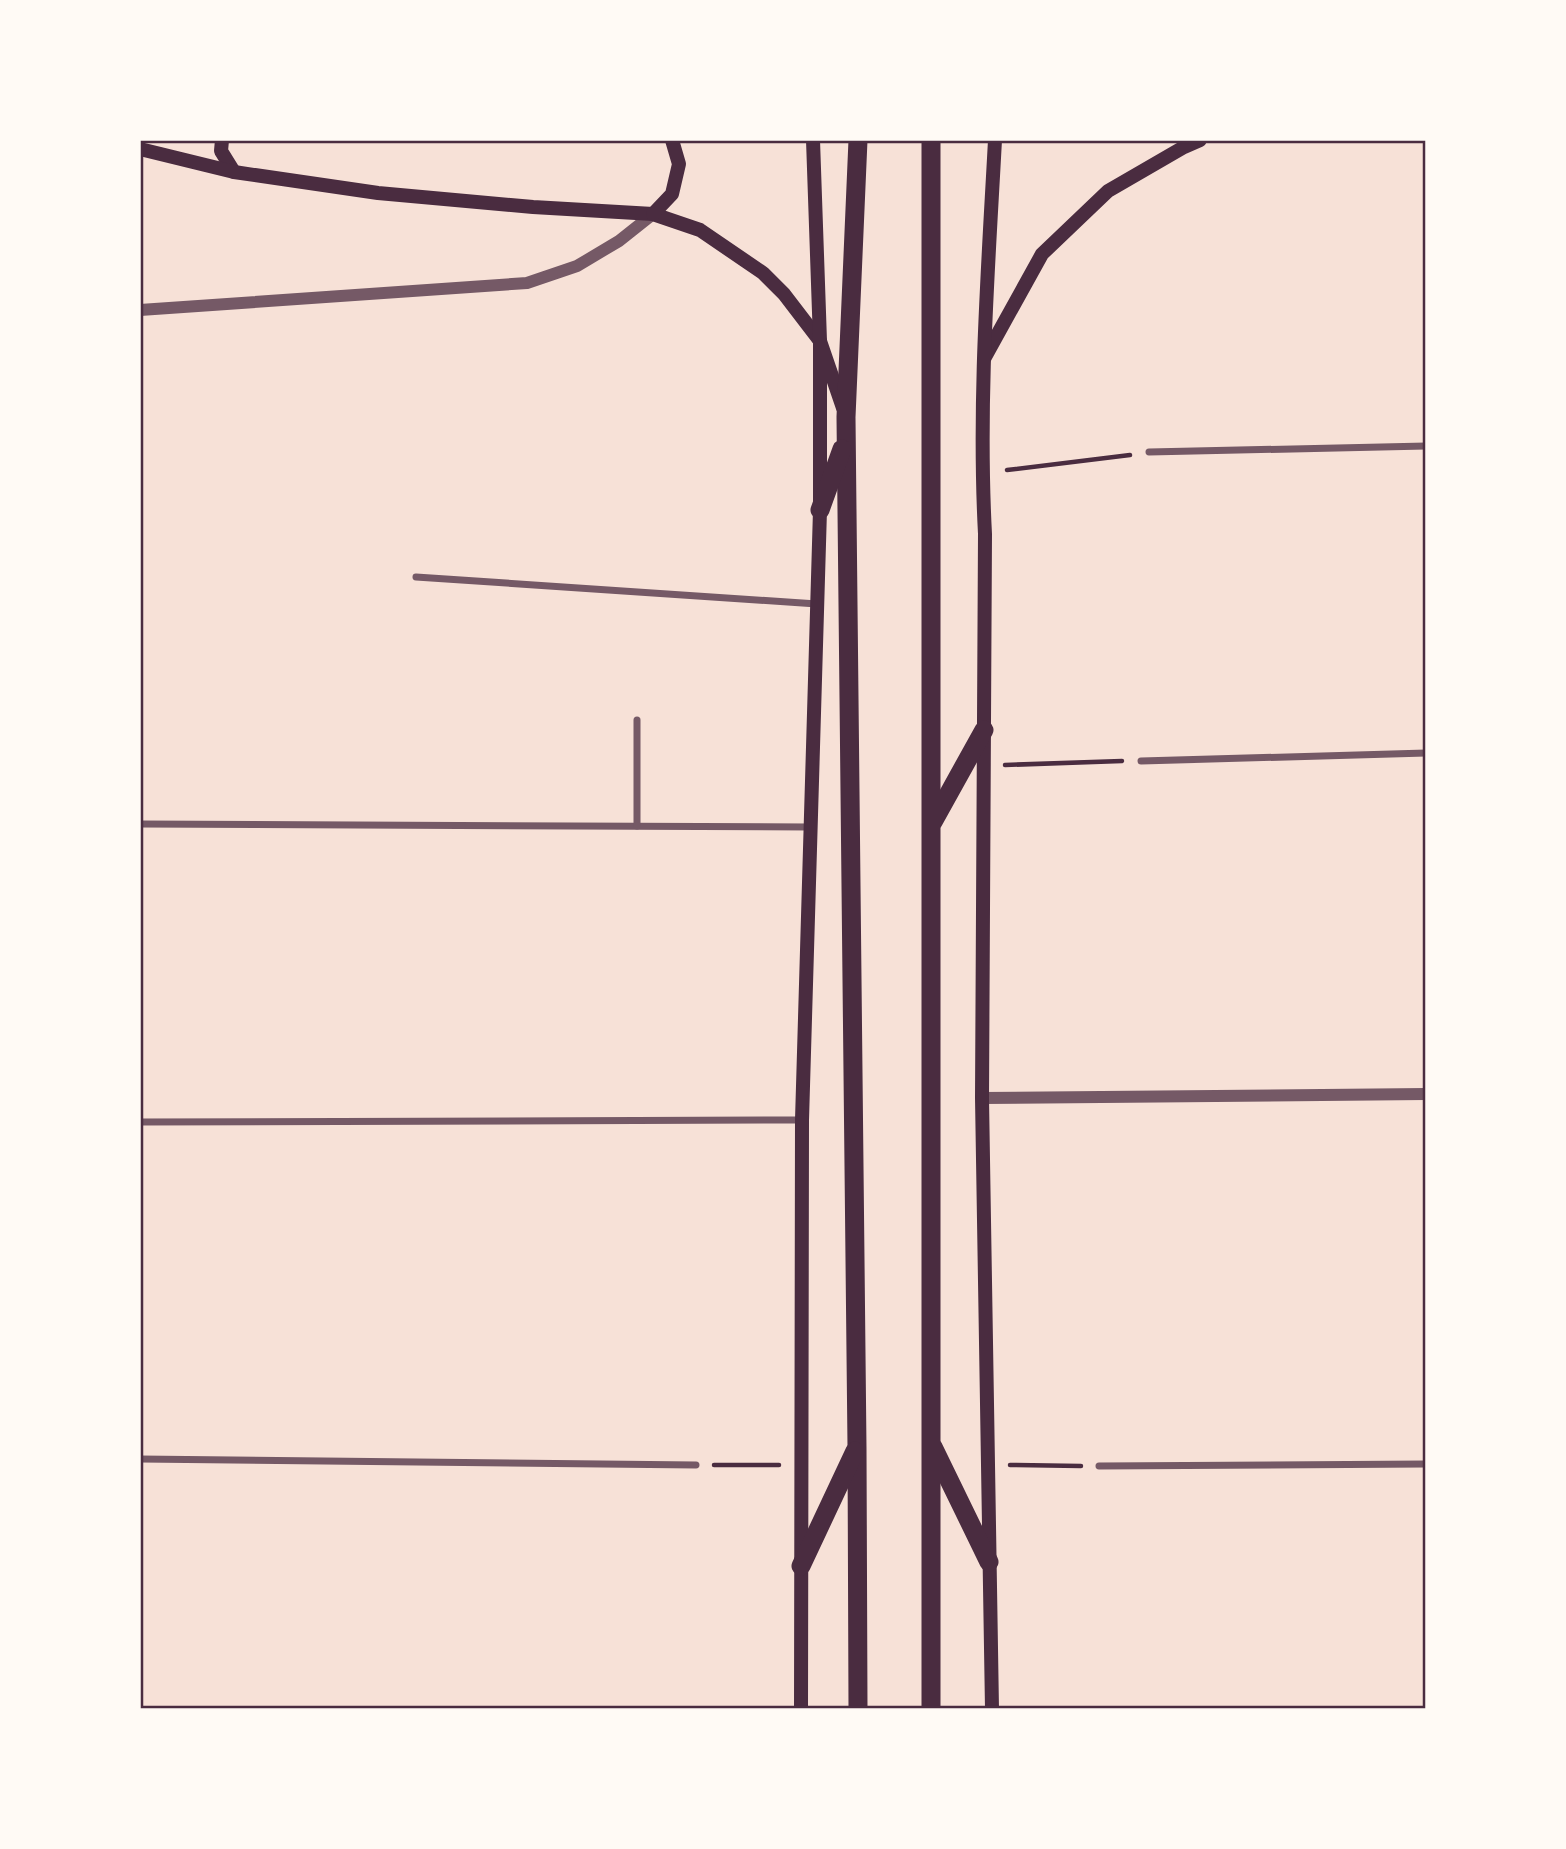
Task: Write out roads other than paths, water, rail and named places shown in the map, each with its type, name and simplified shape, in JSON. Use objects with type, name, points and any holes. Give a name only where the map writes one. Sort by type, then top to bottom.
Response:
[{"type":"highway","points":[[858,140],[846,417],[858,1447],[858,1709]]},
{"type":"highway","points":[[931,140],[931,1709]]},
{"type":"highway","points":[[820,510],[846,438]]},
{"type":"highway","points":[[931,826],[984,730]]},
{"type":"highway","points":[[931,1442],[989,1562]]},
{"type":"highway","points":[[801,1566],[858,1447]]},
{"type":"main road","points":[[222,140],[221,151],[234,172]]},
{"type":"main road","points":[[653,214],[672,194],[679,164],[672,140]]},
{"type":"main road","points":[[801,1709],[802,1120],[820,510],[820,341],[813,140]]},
{"type":"main road","points":[[992,1709],[982,1098],[985,534],[982,473],[983,361],[995,140]]},
{"type":"main road","points":[[983,361],[1042,254],[1108,191],[1200,140]]},
{"type":"main road","points":[[140,149],[234,172],[378,193],[533,207],[653,214],[700,230],[764,273],[784,294],[820,341],[846,417]]},
{"type":"street","points":[[140,310],[527,283],[577,266],[619,241],[653,214]]},
{"type":"street","points":[[1149,452],[1426,446]]},
{"type":"street","points":[[416,578],[817,604]]},
{"type":"street","points":[[637,720],[637,826]]},
{"type":"street","points":[[1141,761],[1426,753]]},
{"type":"street","points":[[140,824],[810,827]]},
{"type":"street","points":[[982,1098],[1426,1094]]},
{"type":"street","points":[[140,1122],[802,1120]]},
{"type":"street","points":[[140,1459],[696,1465]]},
{"type":"street","points":[[1099,1466],[1426,1464]]}]
